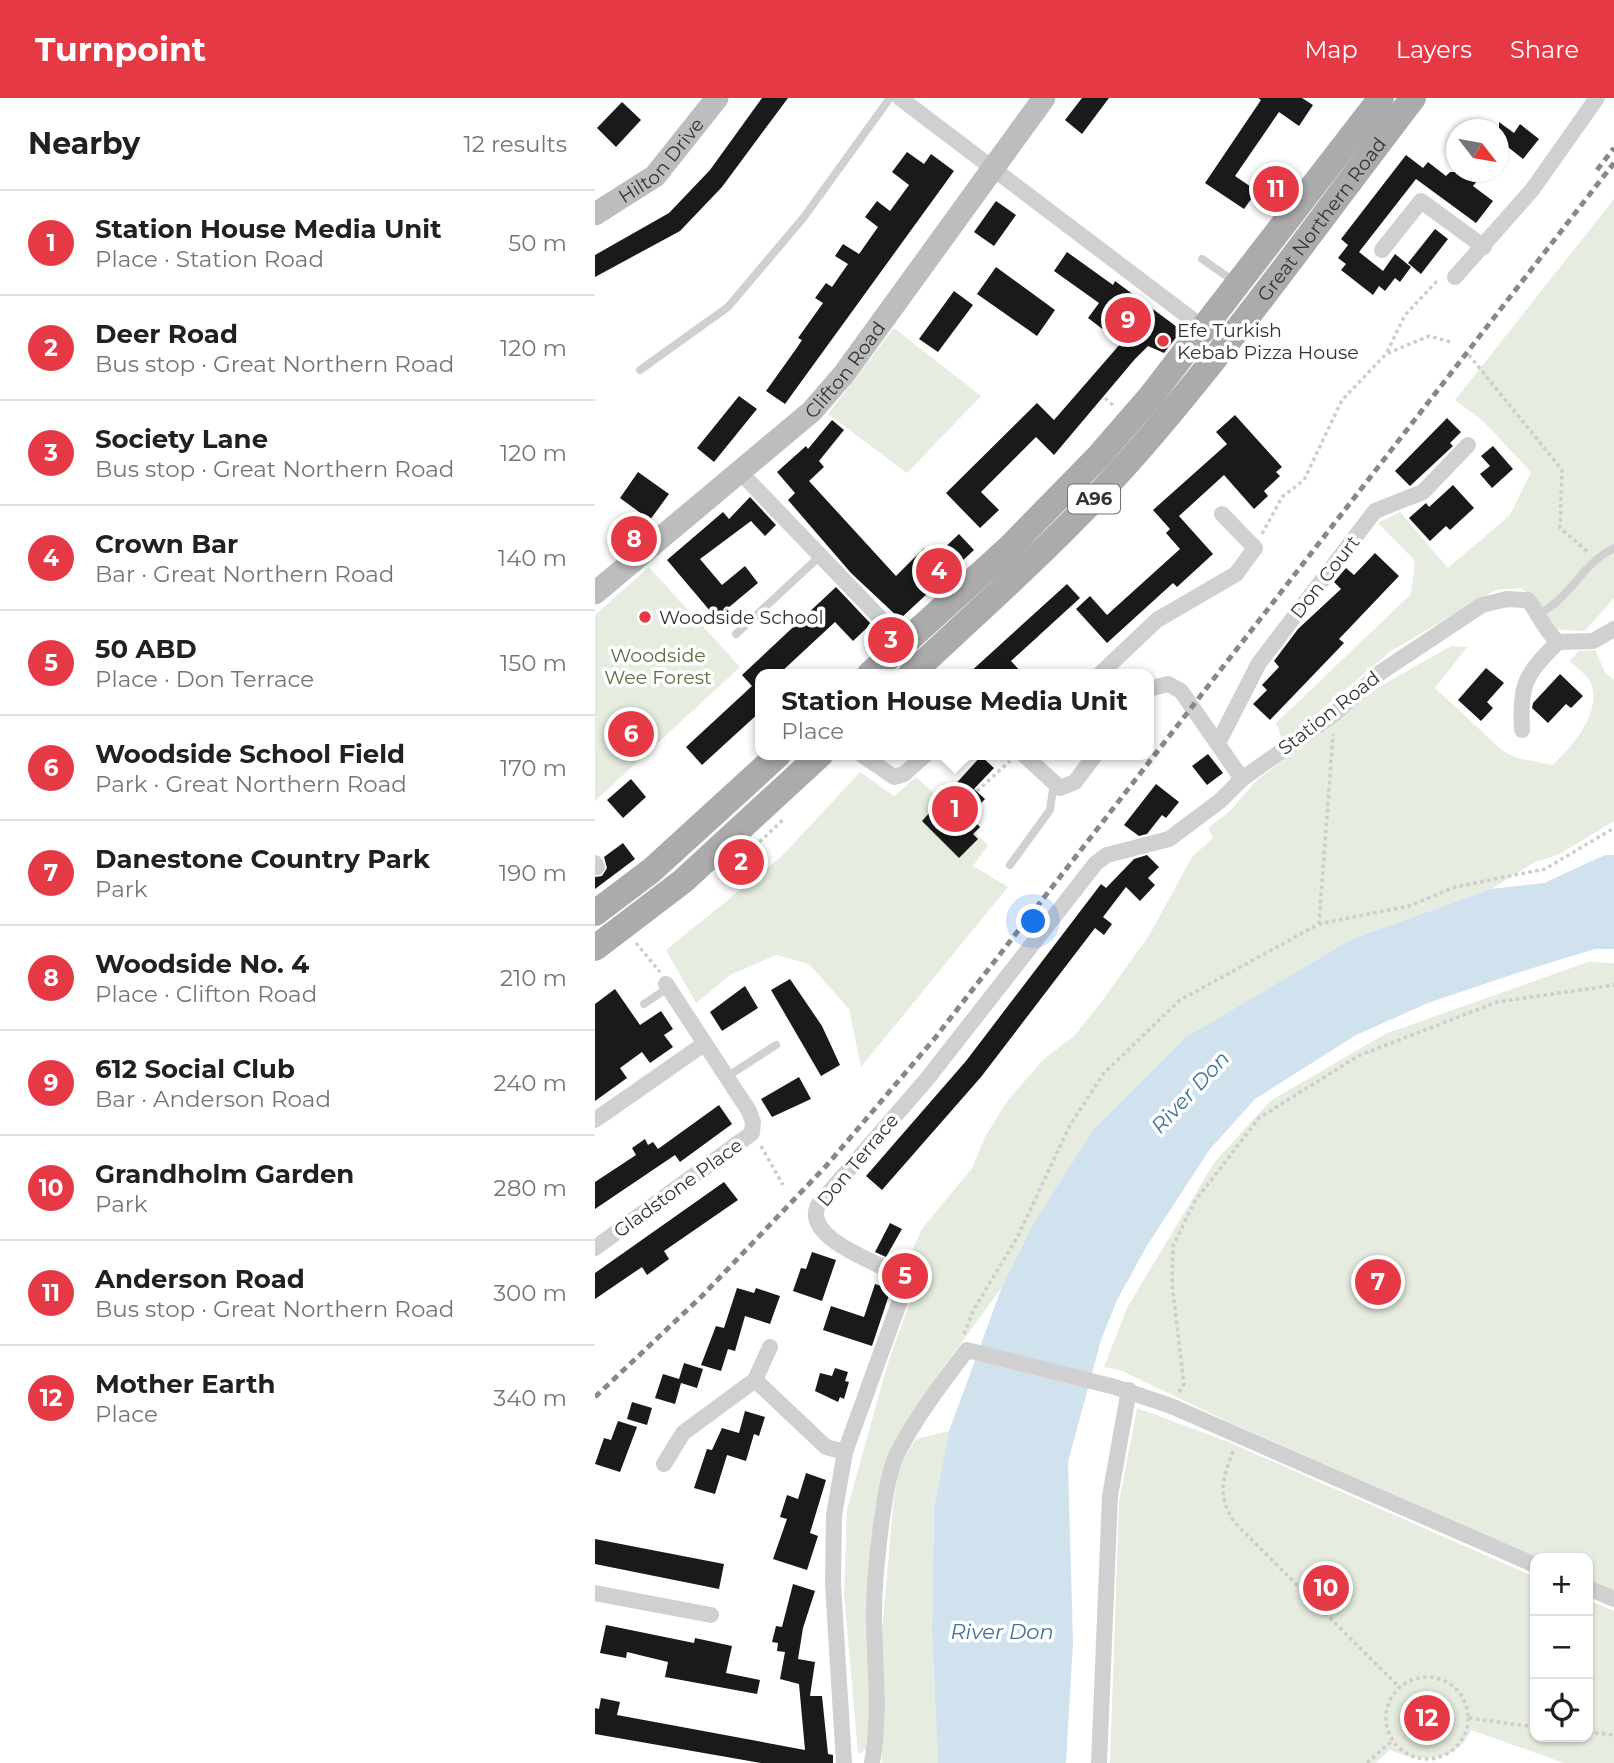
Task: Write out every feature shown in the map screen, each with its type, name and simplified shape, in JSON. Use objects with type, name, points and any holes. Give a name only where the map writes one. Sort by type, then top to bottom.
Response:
[{"type":"main road","name":"Great Northern Road","points":[[916,669],[1095,498],[1173,410],[1214,336],[1238,284],[1381,98]]},
{"type":"main road","name":"Great Northern Road","points":[[876,669],[908,643],[1064,492],[1135,416],[1173,367],[1214,336],[1413,98]]},
{"type":"main road","points":[[595,913],[652,870],[773,760]]},
{"type":"main road","points":[[595,947],[683,881],[815,760]]},
{"type":"street","name":"Hilton Drive","points":[[595,214],[656,176],[717,98]]},
{"type":"street","points":[[900,98],[1214,336]]},
{"type":"street","name":"Clifton Road","points":[[595,593],[813,411],[844,374],[1044,98]]},
{"type":"street","points":[[1455,277],[1532,190],[1597,98]]},
{"type":"street","points":[[1382,250],[1421,201],[1484,247]]},
{"type":"street","name":"Don Court","points":[[1218,743],[1259,663],[1375,511],[1423,492],[1468,446]]},
{"type":"street","points":[[740,472],[883,621]]},
{"type":"street","points":[[1105,669],[1157,620],[1236,574],[1255,548],[1222,514]]},
{"type":"street","name":"Station Road","points":[[1242,779],[1334,714],[1381,672],[1482,605],[1507,599],[1528,600],[1539,614]]},
{"type":"street","points":[[1539,614],[1549,634],[1558,642],[1593,641],[1614,629]]},
{"type":"street","points":[[1522,730],[1520,693],[1535,666],[1558,642]]},
{"type":"street","points":[[1154,688],[1163,684],[1181,691],[1242,779]]},
{"type":"street","points":[[869,760],[894,777],[904,774],[919,760]]},
{"type":"street","points":[[1030,760],[1060,788],[1075,782],[1091,760]]},
{"type":"street","name":"Don Terrace","points":[[843,1763],[833,1540],[845,1452],[902,1295],[903,1283],[897,1274],[825,1236],[814,1214],[818,1205],[936,1069],[1095,863],[1107,855],[1170,839],[1220,801],[1242,779]]},
{"type":"street","points":[[667,986],[725,1078],[742,1100],[752,1128]]},
{"type":"street","points":[[595,1120],[704,1044]]},
{"type":"street","name":"Gladstone Place","points":[[595,1248],[752,1128]]},
{"type":"street","points":[[664,1464],[683,1433],[755,1380],[770,1347]]},
{"type":"street","points":[[872,1763],[876,1741],[874,1611],[885,1503],[895,1458],[934,1394],[970,1351],[1122,1388],[1530,1563]]},
{"type":"street","points":[[755,1380],[826,1447],[845,1452]]},
{"type":"street","points":[[1099,1763],[1109,1496],[1122,1388]]},
{"type":"street","points":[[1593,1590],[1614,1599]]},
{"type":"street","points":[[595,1593],[711,1615]]},
{"type":"lane","points":[[639,370],[728,307],[804,217],[890,98]]},
{"type":"lane","points":[[1202,259],[1238,284]]},
{"type":"lane","points":[[1539,614],[1558,604],[1595,558],[1614,548]]},
{"type":"lane","points":[[736,634],[820,556]]},
{"type":"lane","points":[[1010,865],[1050,810],[1054,782]]},
{"type":"lane","points":[[644,1003],[667,986]]},
{"type":"lane","points":[[725,1078],[776,1045]]},
{"type":"path","points":[[1255,548],[1282,497],[1304,480],[1342,400],[1386,354],[1405,315],[1448,270],[1455,277]]},
{"type":"path","points":[[1386,354],[1429,336],[1451,342]]},
{"type":"path","points":[[1469,355],[1562,470],[1560,528],[1595,558]]},
{"type":"path","points":[[1105,398],[1119,410]]},
{"type":"path","points":[[1319,924],[1334,714]]},
{"type":"path","points":[[977,791],[1011,760]]},
{"type":"path","points":[[970,1351],[963,1333],[974,1309],[1018,1237],[1069,1127],[1103,1074],[1180,1000],[1319,924],[1409,906],[1455,887],[1545,869],[1614,828]]},
{"type":"path","points":[[623,928],[663,975],[667,986]]},
{"type":"path","points":[[1184,1384],[1172,1284],[1173,1246],[1195,1201],[1259,1118],[1358,1056],[1497,1002],[1614,985]]},
{"type":"path","points":[[752,1128],[783,1185]]},
{"type":"path","points":[[1239,1436],[1221,1486],[1224,1504],[1234,1522],[1399,1687]]},
{"type":"path","points":[[1423,1676],[1448,1682],[1465,1701],[1469,1718],[1459,1744],[1435,1761],[1416,1758],[1392,1741],[1387,1725],[1387,1709],[1399,1687],[1423,1676]]},
{"type":"path","points":[[1469,1718],[1530,1726]]},
{"type":"path","points":[[1593,1733],[1614,1735]]},
{"type":"path","points":[[1367,1763],[1392,1741]]},
{"type":"green space","points":[[1614,199],[1614,598],[1585,631],[1556,630],[1537,600],[1521,588],[1495,590],[1391,651],[1283,742],[1276,723],[1411,594],[1415,561],[1378,523],[1400,512],[1448,568],[1510,515],[1531,472],[1483,421],[1455,400]]},
{"type":"green space","points":[[894,328],[981,396],[907,473],[828,414]]},
{"type":"green space","name":"Woodside School","points":[[649,567],[740,667],[595,801],[595,615]]},
{"type":"green space","points":[[1451,646],[1467,647],[1435,688],[1503,751],[1517,758],[1553,765],[1577,738],[1593,704],[1590,681],[1569,661],[1579,651],[1595,650],[1606,674],[1614,680],[1614,821],[1560,854],[1535,862],[1491,889],[1352,939],[1186,1037],[1032,1226],[1002,1287],[940,1372],[887,1461],[875,1509],[867,1612],[869,1748],[858,1754],[844,1593],[847,1510],[887,1366],[915,1287],[905,1266],[922,1229],[972,1168],[985,1137],[1008,1100],[1044,1059],[1074,1036],[1150,934],[1192,857],[1213,838],[1208,828],[1229,812],[1256,781],[1379,687]]},
{"type":"green space","points":[[860,772],[894,796],[916,777],[988,845],[973,866],[1008,887],[861,1067],[849,1009],[809,964],[776,955],[730,975],[696,1003],[666,950],[782,856]]},
{"type":"green space","points":[[1588,962],[1614,963],[1614,1592],[1593,1582],[1593,1553],[1530,1554],[1229,1422],[1122,1371],[1104,1367],[1127,1308],[1214,1163],[1270,1101],[1385,1034]]},
{"type":"green space","points":[[1137,1408],[1226,1441],[1530,1575],[1530,1742],[1593,1742],[1593,1602],[1614,1611],[1614,1763],[1564,1763],[1471,1730],[1457,1749],[1447,1754],[1425,1758],[1390,1750],[1375,1763],[1110,1763],[1119,1502]]},
{"type":"green space","points":[[949,1431],[934,1507],[932,1632],[938,1763],[882,1763],[882,1631],[899,1466],[916,1439]]},
{"type":"water","name":"River Don","points":[[1605,855],[1614,855],[1614,949],[1595,949],[1520,972],[1428,1003],[1356,1035],[1255,1099],[1210,1149],[1148,1244],[1117,1300],[1101,1340],[1068,1462],[1073,1643],[1066,1763],[938,1763],[932,1632],[934,1507],[949,1431],[1002,1287],[1032,1226],[1094,1129],[1186,1037],[1352,939],[1491,889],[1544,883]]},
{"type":"building","points":[[762,98],[788,98],[722,187],[680,231],[595,277],[595,255],[669,213],[710,170]]},
{"type":"building","points":[[1082,98],[1109,98],[1082,134],[1065,120]]},
{"type":"building","points":[[1258,98],[1302,98],[1313,105],[1299,126],[1279,112],[1235,176],[1257,191],[1244,209],[1205,183],[1261,100]]},
{"type":"building","points":[[622,102],[641,120],[616,147],[597,128]]},
{"type":"building","points":[[1520,124],[1539,139],[1523,159],[1509,148],[1509,129],[1514,133]]},
{"type":"building","points":[[907,152],[924,164],[931,154],[954,171],[785,404],[766,391],[802,340],[798,338],[823,303],[815,298],[826,283],[832,287],[848,264],[835,256],[843,244],[859,254],[878,227],[865,217],[877,201],[890,211],[909,185],[892,172]]},
{"type":"building","points":[[1406,155],[1423,168],[1428,162],[1446,176],[1446,182],[1476,182],[1473,186],[1493,201],[1476,223],[1416,179],[1359,252],[1383,271],[1395,254],[1411,267],[1400,282],[1395,278],[1385,291],[1379,286],[1373,295],[1341,270],[1346,264],[1338,258],[1348,245],[1341,239]]},
{"type":"building","points":[[996,201],[1016,215],[994,246],[974,232]]},
{"type":"building","points":[[1435,229],[1448,239],[1421,274],[1408,263]]},
{"type":"building","points":[[1067,252],[1113,285],[1115,281],[1177,327],[1178,335],[1164,353],[1148,346],[1054,455],[1036,437],[981,492],[999,510],[980,528],[946,493],[1037,403],[1054,420],[1121,343],[1088,318],[1099,303],[1054,271]]},
{"type":"building","points":[[996,267],[1055,310],[1037,336],[977,294]]},
{"type":"building","points":[[954,291],[973,305],[938,352],[919,339]]},
{"type":"building","points":[[739,396],[757,409],[714,462],[697,448]]},
{"type":"building","points":[[1235,415],[1282,467],[1276,472],[1280,476],[1264,491],[1268,496],[1254,509],[1224,475],[1179,516],[1213,554],[1177,587],[1173,583],[1107,643],[1076,609],[1090,596],[1107,615],[1180,549],[1166,533],[1170,529],[1153,510],[1227,444],[1216,432]]},
{"type":"building","points":[[1447,418],[1461,432],[1450,443],[1453,446],[1410,486],[1395,471]]},
{"type":"building","points":[[832,420],[844,430],[819,461],[824,467],[809,481],[896,576],[924,548],[929,554],[933,550],[938,554],[959,534],[974,550],[900,619],[851,573],[788,500],[795,493],[777,472],[806,446],[808,449]]},
{"type":"building","points":[[1493,446],[1513,469],[1492,488],[1480,474],[1490,466],[1481,456]]},
{"type":"building","points":[[638,472],[669,494],[650,520],[620,498]]},
{"type":"building","points":[[1453,485],[1474,508],[1450,530],[1446,526],[1430,541],[1409,518],[1426,503],[1429,507]]},
{"type":"building","points":[[750,497],[776,525],[765,536],[751,521],[700,559],[722,585],[745,566],[758,583],[716,618],[667,560],[723,512],[729,519]]},
{"type":"building","points":[[1375,553],[1399,576],[1339,639],[1344,643],[1270,720],[1253,704],[1267,690],[1262,685],[1279,667],[1274,661],[1298,629],[1341,589],[1334,582],[1346,568],[1354,575]]},
{"type":"building","points":[[1067,584],[1080,598],[1011,661],[1018,669],[974,669]]},
{"type":"building","points":[[836,587],[871,624],[853,641],[835,622],[784,669],[755,669],[755,716],[702,765],[686,747],[752,686],[742,675]]},
{"type":"building","points":[[1486,668],[1504,683],[1487,702],[1493,708],[1481,721],[1458,700]]},
{"type":"building","points":[[1560,674],[1583,696],[1571,708],[1566,704],[1548,723],[1532,708],[1533,703]]},
{"type":"building","points":[[1208,754],[1223,773],[1207,785],[1192,766]]},
{"type":"building","points":[[977,760],[985,760],[994,768],[974,789],[985,799],[972,812],[979,819],[976,823],[980,827],[973,834],[978,839],[959,858],[922,821]]},
{"type":"building","points":[[631,779],[646,797],[623,818],[607,800]]},
{"type":"building","points":[[1156,784],[1179,802],[1166,818],[1162,815],[1147,834],[1139,836],[1124,825]]},
{"type":"building","points":[[623,843],[635,859],[595,889],[595,877],[602,876],[607,868],[604,857]]},
{"type":"building","points":[[1147,855],[1159,867],[1148,878],[1155,885],[1140,901],[1126,887],[1103,917],[1112,924],[1104,935],[1095,928],[981,1077],[882,1190],[866,1176],[966,1061],[1101,884],[1106,888],[1134,859]]},
{"type":"building","points":[[790,979],[822,1026],[840,1065],[821,1076],[771,990]]},
{"type":"building","points":[[745,986],[758,1008],[722,1031],[710,1012]]},
{"type":"building","points":[[615,989],[640,1025],[661,1011],[673,1029],[664,1035],[673,1047],[650,1063],[642,1052],[620,1068],[627,1078],[595,1101],[595,1004]]},
{"type":"building","points":[[799,1077],[811,1099],[772,1117],[761,1099]]},
{"type":"building","points":[[719,1105],[732,1124],[680,1162],[675,1155],[595,1209],[595,1182],[636,1155],[632,1148],[645,1139],[648,1145],[653,1142],[658,1149]]},
{"type":"building","points":[[724,1182],[738,1200],[664,1251],[669,1259],[647,1275],[642,1267],[595,1299],[595,1273]]},
{"type":"building","points":[[890,1223],[902,1229],[886,1257],[875,1252]]},
{"type":"building","points":[[812,1252],[836,1260],[822,1301],[793,1291],[801,1268],[806,1269]]},
{"type":"building","points":[[875,1284],[891,1289],[872,1346],[823,1330],[831,1306],[864,1317]]},
{"type":"building","points":[[737,1288],[754,1293],[756,1288],[780,1296],[770,1324],[745,1316],[735,1351],[728,1349],[721,1371],[701,1365],[716,1326],[724,1328]]},
{"type":"building","points":[[684,1363],[703,1369],[697,1388],[681,1383],[675,1404],[655,1398],[663,1374],[679,1379]]},
{"type":"building","points":[[835,1368],[848,1372],[845,1381],[849,1382],[844,1399],[840,1397],[838,1402],[815,1391],[820,1373],[832,1376]]},
{"type":"building","points":[[632,1402],[652,1408],[647,1425],[627,1419]]},
{"type":"building","points":[[745,1411],[765,1417],[759,1436],[754,1434],[746,1461],[727,1455],[715,1494],[694,1488],[707,1449],[712,1450],[722,1428],[739,1433]]},
{"type":"building","points":[[618,1421],[637,1427],[620,1472],[595,1464],[604,1438],[611,1440]]},
{"type":"building","points":[[806,1473],[826,1480],[810,1533],[818,1536],[807,1570],[773,1559],[787,1519],[780,1517],[787,1495],[798,1499]]},
{"type":"building","points":[[595,1539],[724,1564],[719,1589],[595,1564]]},
{"type":"building","points":[[793,1584],[815,1591],[803,1628],[798,1659],[815,1662],[810,1696],[822,1696],[828,1754],[833,1755],[833,1763],[761,1763],[595,1734],[595,1708],[599,1709],[601,1698],[620,1702],[617,1715],[805,1750],[799,1684],[780,1679],[785,1652],[777,1651],[778,1643],[772,1642],[776,1626],[782,1627]]},
{"type":"building","points":[[606,1625],[694,1643],[695,1638],[732,1646],[726,1673],[760,1680],[757,1694],[665,1677],[668,1662],[627,1652],[626,1658],[600,1653]]},
{"type":"railway","points":[[1597,170],[1614,148]]},
{"type":"railway","points":[[1154,756],[1614,163]]},
{"type":"railway","points":[[595,1397],[702,1296],[827,1165],[935,1038],[1151,760]]},
{"type":"place","name":"Anderson Road","points":[[1276,189]]},
{"type":"place","name":"612 Social Club","points":[[1128,320]]},
{"type":"place","name":"Efe Turkish Kebab Pizza House","points":[[1163,341]]},
{"type":"place","name":"Woodside No. 4","points":[[634,539]]},
{"type":"place","name":"Crown Bar","points":[[939,571]]},
{"type":"place","name":"Woodside School","points":[[645,617]]},
{"type":"place","name":"Society Lane","points":[[891,640]]},
{"type":"place","name":"Woodside School Field","points":[[631,734]]},
{"type":"place","name":"Station House Media Unit","points":[[955,809]]},
{"type":"place","name":"Deer Road","points":[[741,862]]},
{"type":"place","name":"50 ABD","points":[[905,1276]]},
{"type":"place","name":"Danestone Country Park","points":[[1378,1282]]},
{"type":"place","name":"Grandholm Garden","points":[[1326,1588]]},
{"type":"place","name":"Mother Earth","points":[[1427,1718]]},
{"type":"park label","name":"Woodside Wee Forest","points":[[658,666]]}]
